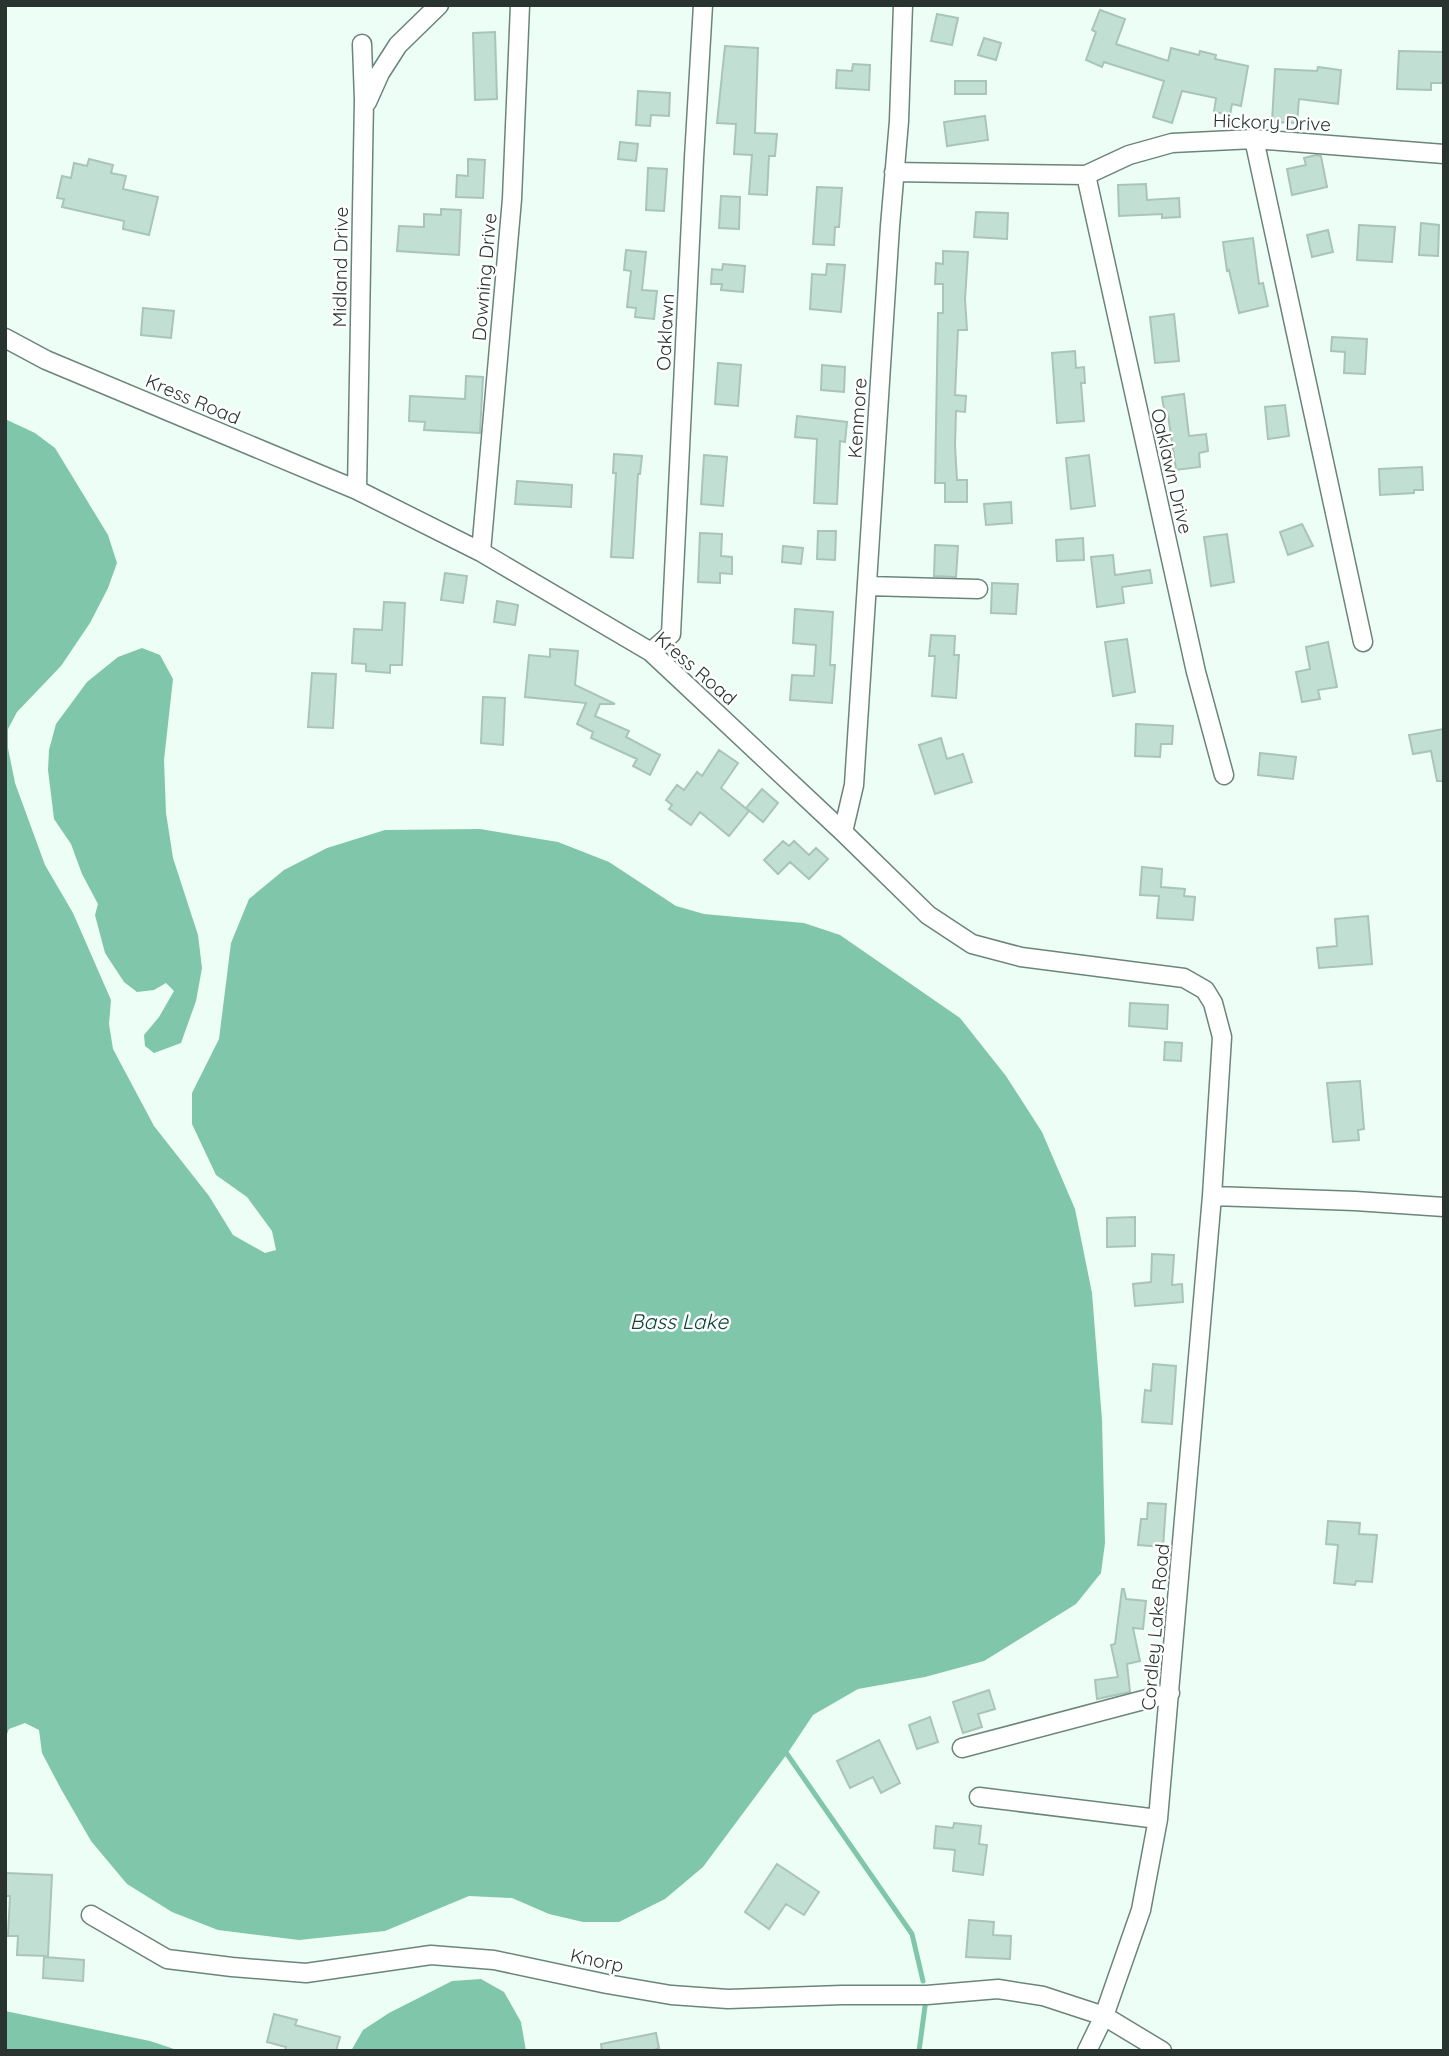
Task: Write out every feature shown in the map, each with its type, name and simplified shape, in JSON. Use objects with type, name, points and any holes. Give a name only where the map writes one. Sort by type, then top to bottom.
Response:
[{"type":"street","points":[[363,108],[380,73],[398,45],[439,5]]},
{"type":"street","name":"Downing Drive","points":[[481,552],[512,198],[520,5]]},
{"type":"street","name":"Oaklawn","points":[[650,652],[671,634],[703,5]]},
{"type":"street","name":"Kenmore","points":[[843,832],[853,785],[899,121],[903,5]]},
{"type":"street","name":"Midland Drive","points":[[357,490],[362,44]]},
{"type":"street","points":[[1254,139],[1363,642]]},
{"type":"street","name":"Hickory Drive","points":[[894,172],[1086,175],[1129,155],[1172,143],[1254,139],[1444,154]]},
{"type":"street","name":"Oaklawn Drive","points":[[1086,175],[1196,672],[1224,775]]},
{"type":"street","name":"Kress Road","points":[[5,338],[46,360],[357,490],[481,552],[650,652],[928,915],[972,944],[1021,957],[1184,978],[1205,990],[1213,1003],[1222,1037]]},
{"type":"street","points":[[867,586],[978,589]]},
{"type":"street","name":"Cordley Lake Road","points":[[1087,2051],[1104,2016],[1141,1910],[1158,1819],[1212,1196],[1222,1037]]},
{"type":"street","points":[[1212,1196],[1355,1201],[1444,1208]]},
{"type":"street","points":[[962,1748],[1170,1693]]},
{"type":"street","points":[[979,1797],[1158,1819]]},
{"type":"street","name":"Knorp","points":[[91,1915],[167,1959],[232,1967],[306,1973],[431,1955],[494,1961],[671,1995],[728,1999],[926,1995],[998,1989],[1043,1996],[1104,2016],[1162,2051]]},
{"type":"water","name":"Bass Lake","points":[[5,419],[35,433],[55,448],[108,535],[117,563],[90,623],[61,666],[17,712],[8,729],[8,748],[15,783],[45,865],[73,913],[111,1000],[109,1024],[113,1049],[154,1126],[209,1196],[233,1235],[265,1253],[276,1250],[272,1231],[247,1197],[216,1175],[192,1124],[192,1093],[219,1039],[231,943],[249,899],[284,870],[327,848],[385,830],[480,829],[558,842],[609,862],[676,906],[704,914],[804,923],[840,935],[960,1018],[1006,1076],[1042,1132],[1075,1209],[1092,1293],[1102,1420],[1105,1543],[1101,1573],[1076,1604],[984,1661],[925,1677],[858,1689],[813,1715],[703,1867],[665,1899],[619,1922],[583,1922],[549,1914],[512,1898],[469,1896],[385,1931],[299,1940],[218,1930],[172,1912],[127,1884],[91,1841],[61,1789],[42,1753],[39,1730],[25,1723],[9,1729],[5,1739]]},
{"type":"water","points":[[142,648],[160,655],[173,679],[164,760],[166,813],[173,858],[198,935],[202,968],[196,1001],[181,1043],[154,1053],[145,1046],[144,1035],[159,1017],[174,991],[166,983],[154,990],[137,992],[124,982],[105,953],[95,915],[98,904],[82,874],[71,844],[54,819],[48,770],[49,750],[56,724],[87,682],[118,657]]},
{"type":"water","points":[[481,1979],[504,1992],[521,2022],[526,2051],[351,2051],[363,2030],[389,2013],[452,1981]]},
{"type":"water","points":[[5,2011],[150,2041],[180,2051],[5,2051]]},
{"type":"building","points":[[1100,10],[1125,19],[1116,44],[1168,61],[1171,48],[1199,55],[1200,51],[1216,55],[1215,59],[1248,66],[1241,106],[1232,104],[1230,115],[1214,112],[1216,98],[1182,91],[1172,123],[1153,117],[1164,81],[1104,62],[1102,67],[1086,60],[1096,32],[1092,30]]},
{"type":"building","points":[[937,14],[958,18],[952,45],[931,41]]},
{"type":"building","points":[[495,32],[497,99],[475,100],[473,33]]},
{"type":"building","points":[[984,38],[1001,43],[996,60],[978,55]]},
{"type":"building","points":[[725,46],[758,48],[755,133],[777,134],[775,156],[769,156],[767,195],[749,194],[752,155],[734,154],[736,124],[717,123]]},
{"type":"building","points":[[1399,51],[1444,52],[1444,83],[1431,83],[1431,90],[1397,89]]},
{"type":"building","points":[[853,64],[870,65],[869,90],[836,88],[837,70],[852,71]]},
{"type":"building","points":[[1318,67],[1341,70],[1338,104],[1299,99],[1297,123],[1272,122],[1275,69],[1317,71]]},
{"type":"building","points":[[955,81],[986,81],[986,94],[955,94]]},
{"type":"building","points":[[638,91],[670,93],[669,116],[651,115],[650,126],[636,125]]},
{"type":"building","points":[[985,116],[988,140],[947,146],[944,122]]},
{"type":"building","points":[[620,142],[638,144],[636,161],[618,159]]},
{"type":"building","points":[[1321,156],[1327,187],[1292,195],[1287,169],[1306,165],[1304,158]]},
{"type":"building","points":[[89,159],[113,165],[111,173],[126,176],[123,189],[158,197],[149,235],[123,229],[124,221],[62,207],[64,199],[57,198],[62,176],[71,178],[74,163],[87,166]]},
{"type":"building","points":[[468,159],[485,160],[483,198],[456,197],[457,175],[468,176]]},
{"type":"building","points":[[648,168],[667,169],[664,211],[646,210]]},
{"type":"building","points":[[1146,184],[1147,200],[1179,198],[1180,217],[1162,218],[1162,214],[1119,216],[1118,185]]},
{"type":"building","points":[[817,187],[842,188],[839,227],[835,227],[834,245],[813,244]]},
{"type":"building","points":[[721,196],[740,197],[739,229],[719,228]]},
{"type":"building","points":[[441,209],[461,210],[459,255],[397,251],[399,226],[424,227],[424,214],[441,215]]},
{"type":"building","points":[[976,212],[1008,213],[1007,239],[974,237]]},
{"type":"building","points":[[1421,223],[1439,225],[1438,256],[1419,255]]},
{"type":"building","points":[[1359,225],[1395,227],[1392,262],[1357,260]]},
{"type":"building","points":[[1328,230],[1333,252],[1312,257],[1307,235]]},
{"type":"building","points":[[1253,238],[1259,284],[1263,283],[1268,306],[1239,313],[1229,270],[1227,271],[1223,242]]},
{"type":"building","points":[[626,250],[646,252],[642,290],[657,291],[654,319],[635,317],[636,308],[627,307],[631,271],[624,270]]},
{"type":"building","points":[[943,251],[968,252],[965,299],[967,330],[958,330],[955,395],[966,396],[965,412],[956,411],[955,446],[957,480],[967,480],[967,502],[945,502],[945,483],[935,483],[938,313],[943,313],[943,284],[935,284],[936,263],[943,264]]},
{"type":"building","points":[[723,264],[745,266],[743,292],[721,290],[722,284],[711,284],[712,269],[722,270]]},
{"type":"building","points":[[827,264],[845,265],[841,312],[810,309],[812,274],[826,275]]},
{"type":"building","points":[[143,308],[174,311],[171,338],[141,335]]},
{"type":"building","points":[[1174,314],[1179,361],[1155,363],[1150,317]]},
{"type":"building","points":[[1332,337],[1367,339],[1365,374],[1344,373],[1345,352],[1331,351]]},
{"type":"building","points":[[1075,351],[1076,368],[1084,367],[1085,383],[1081,383],[1084,421],[1057,423],[1052,353]]},
{"type":"building","points":[[718,363],[741,365],[738,406],[715,404]]},
{"type":"building","points":[[822,365],[845,367],[844,392],[821,390]]},
{"type":"building","points":[[466,376],[483,377],[480,433],[424,430],[425,422],[409,421],[410,396],[465,399]]},
{"type":"building","points":[[1184,394],[1189,436],[1206,434],[1208,451],[1199,453],[1200,467],[1176,470],[1168,415],[1165,415],[1162,397]]},
{"type":"building","points":[[1285,405],[1289,436],[1268,439],[1265,407]]},
{"type":"building","points":[[797,416],[847,422],[845,442],[840,441],[837,504],[814,503],[817,439],[795,437]]},
{"type":"building","points":[[614,454],[642,456],[638,474],[633,558],[611,557],[616,473],[613,473]]},
{"type":"building","points":[[704,455],[727,457],[723,506],[701,504]]},
{"type":"building","points":[[1089,455],[1095,506],[1071,509],[1066,458]]},
{"type":"building","points":[[1422,467],[1423,490],[1380,495],[1379,469]]},
{"type":"building","points":[[517,481],[572,485],[571,507],[515,504]]},
{"type":"building","points":[[1011,502],[1012,523],[986,525],[984,504]]},
{"type":"building","points":[[1302,524],[1313,546],[1288,555],[1280,532]]},
{"type":"building","points":[[818,531],[836,531],[835,560],[817,559]]},
{"type":"building","points":[[700,533],[722,534],[721,556],[732,557],[732,574],[720,573],[720,583],[698,582]]},
{"type":"building","points":[[1227,534],[1234,582],[1211,586],[1204,537]]},
{"type":"building","points":[[1083,538],[1084,560],[1057,561],[1056,540]]},
{"type":"building","points":[[935,545],[958,546],[956,577],[934,576]]},
{"type":"building","points":[[783,546],[803,548],[801,564],[782,562]]},
{"type":"building","points":[[1113,555],[1115,575],[1150,570],[1152,583],[1122,587],[1124,603],[1097,607],[1091,557]]},
{"type":"building","points":[[445,573],[467,576],[463,603],[441,600]]},
{"type":"building","points":[[992,583],[1018,584],[1016,614],[991,613]]},
{"type":"building","points":[[497,601],[518,605],[515,625],[494,622]]},
{"type":"building","points":[[384,602],[405,603],[402,665],[390,665],[390,673],[366,671],[366,664],[352,663],[354,629],[382,630]]},
{"type":"building","points":[[795,609],[833,612],[830,665],[835,665],[832,703],[790,700],[792,675],[814,676],[816,645],[793,643]]},
{"type":"building","points":[[931,635],[955,636],[954,655],[959,655],[956,698],[932,696],[935,656],[929,656]]},
{"type":"building","points":[[1127,639],[1135,692],[1113,696],[1105,642]]},
{"type":"building","points":[[1328,642],[1337,687],[1318,690],[1320,699],[1302,702],[1296,672],[1310,669],[1306,647]]},
{"type":"building","points":[[550,649],[578,651],[575,685],[615,704],[600,704],[595,716],[629,731],[626,737],[660,755],[650,775],[633,766],[637,759],[591,738],[593,732],[577,724],[586,703],[525,697],[529,655],[550,657]]},
{"type":"building","points":[[312,673],[336,674],[333,728],[308,727]]},
{"type":"building","points":[[483,697],[505,698],[503,745],[481,743]]},
{"type":"building","points":[[1136,724],[1173,726],[1172,744],[1161,744],[1160,757],[1135,756]]},
{"type":"building","points":[[1444,729],[1444,781],[1437,781],[1431,751],[1413,754],[1409,735]]},
{"type":"building","points":[[941,738],[947,759],[963,754],[972,782],[935,794],[919,745]]},
{"type":"building","points":[[719,750],[738,763],[721,788],[749,811],[729,836],[700,812],[691,825],[669,809],[672,805],[666,800],[677,785],[684,790],[697,772],[702,776]]},
{"type":"building","points":[[1260,753],[1296,757],[1293,779],[1258,775]]},
{"type":"building","points":[[762,789],[778,803],[763,822],[746,808]]},
{"type":"building","points":[[783,841],[789,846],[794,841],[809,855],[816,848],[828,859],[809,879],[790,862],[778,874],[764,860]]},
{"type":"building","points":[[1142,867],[1162,869],[1161,887],[1185,889],[1184,896],[1195,897],[1193,920],[1157,918],[1159,896],[1140,895]]},
{"type":"building","points":[[1368,916],[1372,964],[1319,968],[1317,948],[1337,946],[1335,919]]},
{"type":"building","points":[[1130,1003],[1168,1005],[1167,1029],[1129,1026]]},
{"type":"building","points":[[1165,1042],[1182,1043],[1181,1061],[1164,1060]]},
{"type":"building","points":[[1360,1081],[1364,1129],[1358,1130],[1359,1140],[1333,1142],[1327,1083]]},
{"type":"building","points":[[1135,1217],[1135,1246],[1107,1247],[1107,1218]]},
{"type":"building","points":[[1152,1254],[1174,1255],[1172,1285],[1182,1284],[1183,1302],[1135,1306],[1133,1284],[1151,1282]]},
{"type":"building","points":[[1153,1364],[1176,1366],[1172,1424],[1142,1422],[1145,1390],[1151,1391]]},
{"type":"building","points":[[1148,1503],[1166,1504],[1163,1547],[1138,1545],[1141,1519],[1147,1519]]},
{"type":"building","points":[[1328,1521],[1360,1523],[1359,1534],[1377,1535],[1372,1582],[1356,1581],[1355,1585],[1334,1583],[1338,1545],[1326,1544]]},
{"type":"building","points":[[1122,1589],[1126,1599],[1146,1601],[1143,1629],[1133,1628],[1140,1661],[1127,1664],[1130,1692],[1097,1699],[1095,1680],[1118,1677],[1111,1645],[1115,1644]]},
{"type":"building","points":[[989,1690],[995,1709],[978,1714],[982,1727],[963,1733],[953,1702]]},
{"type":"building","points":[[930,1717],[938,1742],[917,1749],[909,1725]]},
{"type":"building","points":[[879,1740],[900,1783],[881,1793],[873,1777],[850,1788],[837,1761]]},
{"type":"building","points":[[954,1823],[981,1826],[979,1844],[987,1845],[983,1875],[953,1871],[955,1850],[934,1848],[936,1826],[953,1828]]},
{"type":"building","points":[[777,1864],[819,1892],[804,1915],[786,1904],[769,1929],[745,1912]]},
{"type":"building","points":[[6,1873],[52,1875],[48,1956],[17,1955],[18,1936],[8,1936],[10,1896],[5,1896]]},
{"type":"building","points":[[969,1920],[994,1922],[993,1935],[1011,1936],[1010,1959],[966,1957]]},
{"type":"building","points":[[44,1957],[84,1960],[83,1981],[43,1978]]},
{"type":"building","points":[[274,2014],[297,2020],[295,2025],[340,2037],[336,2051],[285,2051],[286,2047],[267,2042]]},
{"type":"building","points":[[656,2033],[659,2048],[652,2051],[602,2051],[601,2044]]},
{"type":"waterway","points":[[781,1752],[787,1754],[912,1934],[923,1981]]},
{"type":"waterway","points":[[919,2051],[926,1999]]}]
